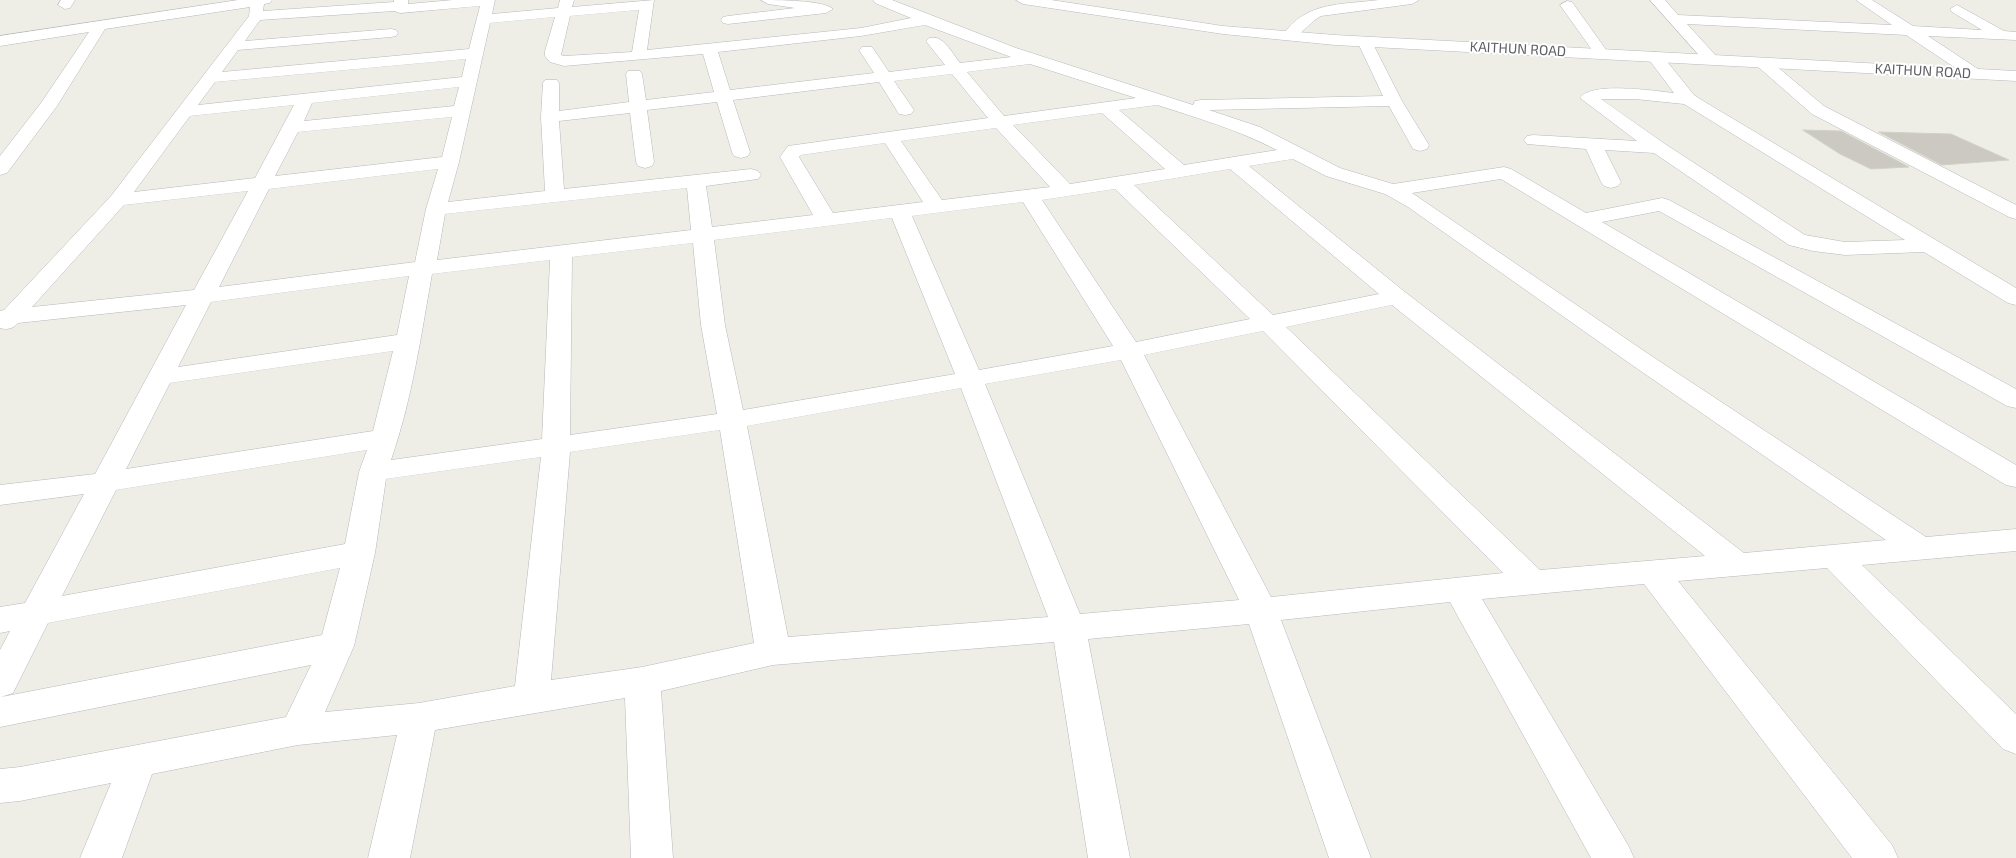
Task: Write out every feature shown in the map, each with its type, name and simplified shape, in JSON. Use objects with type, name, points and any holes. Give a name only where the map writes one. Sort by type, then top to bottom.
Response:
[{"type":"street","points":[[742,45],[725,13],[826,9],[768,0]]},
{"type":"street","points":[[880,0],[926,20],[1031,60],[1233,123],[1254,131],[1333,172],[1392,190],[1431,214],[1641,360],[1921,549]]},
{"type":"street","name":"KAITHUN ROAD","points":[[1023,0],[1062,3],[1223,30],[1289,36],[2016,76]]},
{"type":"street","points":[[1289,36],[1306,18],[1317,12],[1412,0]]},
{"type":"street","points":[[1657,0],[1711,59]]},
{"type":"street","points":[[1863,0],[1975,74]]},
{"type":"street","points":[[0,41],[120,22],[259,6],[401,5],[488,1],[450,162],[436,209],[386,438],[374,472],[359,553],[337,646],[298,730]]},
{"type":"street","points":[[484,19],[566,6],[646,2],[639,56]]},
{"type":"street","points":[[1304,4],[1317,12]]},
{"type":"street","points":[[120,22],[134,5]]},
{"type":"street","points":[[382,62],[401,5]]},
{"type":"street","points":[[1567,5],[1602,54]]},
{"type":"street","points":[[4,321],[118,200],[234,46],[259,6]]},
{"type":"street","points":[[566,6],[553,56],[556,59],[571,61],[639,56],[868,31],[926,20]]},
{"type":"street","points":[[1958,9],[2009,36]]},
{"type":"street","points":[[1676,19],[2009,36]]},
{"type":"street","points":[[0,169],[48,106],[100,26]]},
{"type":"street","points":[[234,46],[391,33]]},
{"type":"street","points":[[934,41],[1000,122],[1065,191]]},
{"type":"street","points":[[1365,41],[1394,101],[1420,145]]},
{"type":"street","points":[[708,49],[742,152]]},
{"type":"street","points":[[867,50],[905,110]]},
{"type":"street","points":[[210,78],[476,52]]},
{"type":"street","points":[[1655,56],[1688,99],[2016,298]]},
{"type":"street","points":[[550,117],[1031,60]]},
{"type":"street","points":[[1763,63],[1818,110],[2016,213]]},
{"type":"street","points":[[634,74],[645,162]]},
{"type":"street","points":[[183,112],[468,81]]},
{"type":"street","points":[[551,83],[550,117],[555,196]]},
{"type":"street","points":[[1688,99],[1613,93],[1589,95],[1588,98],[1787,235],[1806,243],[1834,249],[1927,245]]},
{"type":"street","points":[[0,683],[306,99]]},
{"type":"street","points":[[827,221],[789,157],[791,153],[800,148],[1105,107],[1166,103],[1394,101]]},
{"type":"street","points":[[1105,107],[1180,172]]},
{"type":"street","points":[[292,127],[462,111]]},
{"type":"street","points":[[889,136],[937,208]]},
{"type":"street","points":[[1533,140],[1658,148]]},
{"type":"street","points":[[1593,144],[1611,182]]},
{"type":"street","points":[[4,321],[423,268],[937,208],[1065,191],[1294,153]]},
{"type":"street","points":[[118,200],[450,162]]},
{"type":"street","points":[[1234,163],[1397,296],[1738,565]]},
{"type":"street","points":[[1392,190],[1504,173],[2016,478]]},
{"type":"street","points":[[436,209],[751,175]]},
{"type":"street","points":[[696,181],[713,325],[732,420],[773,652]]},
{"type":"street","points":[[1119,182],[1268,323],[1533,584]]},
{"type":"street","points":[[1029,196],[1129,351],[1261,610],[1350,858]]},
{"type":"street","points":[[1583,220],[1662,204],[2016,400]]},
{"type":"street","points":[[900,212],[970,379],[1069,628],[1109,858]]},
{"type":"street","points":[[532,698],[556,446],[561,252]]},
{"type":"street","points":[[374,472],[732,420],[1129,351],[1397,296]]},
{"type":"street","points":[[161,377],[408,341]]},
{"type":"street","points":[[0,495],[106,482],[386,438]]},
{"type":"street","points":[[0,786],[138,762],[298,730],[418,718],[642,681],[773,652],[1069,628],[1261,610],[1401,594],[1533,584],[2016,540]]},
{"type":"street","points":[[0,620],[36,615],[359,553]]},
{"type":"street","points":[[1835,557],[2016,738]]},
{"type":"street","points":[[1653,573],[1877,858]]},
{"type":"street","points":[[1460,590],[1613,858]]},
{"type":"street","points":[[0,712],[337,646]]},
{"type":"street","points":[[642,681],[652,858]]},
{"type":"street","points":[[389,858],[418,718]]},
{"type":"street","points":[[101,858],[138,762]]},
{"type":"building","points":[[1803,130],[1841,131],[1909,167],[1871,169],[1840,154]]},
{"type":"building","points":[[1879,132],[1951,134],[2009,160],[1942,165]]}]
